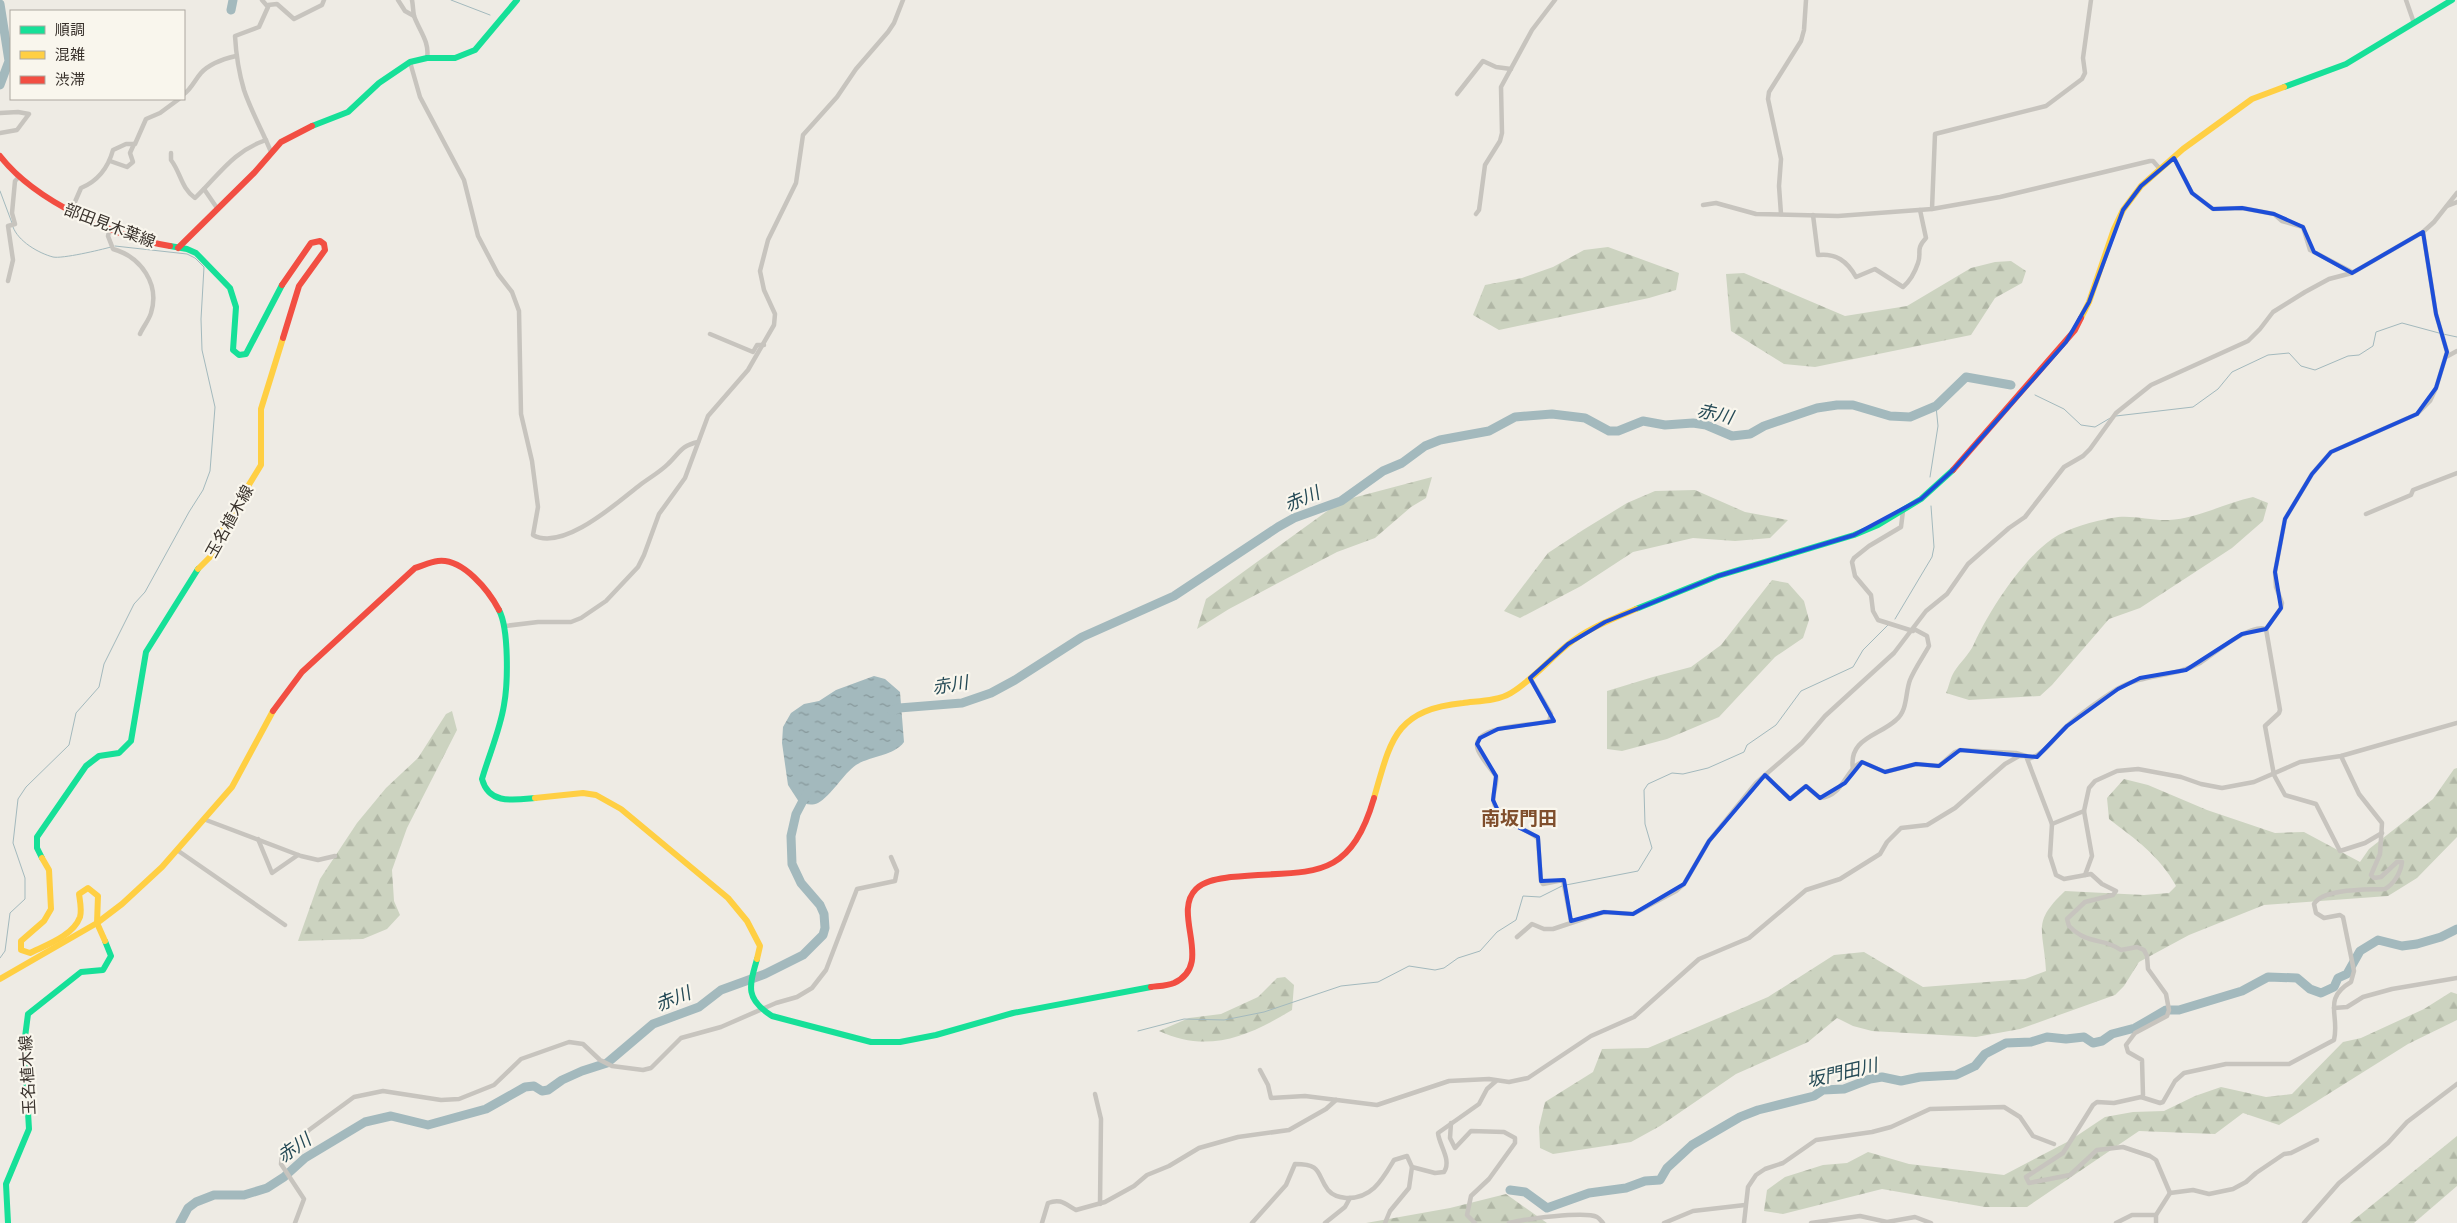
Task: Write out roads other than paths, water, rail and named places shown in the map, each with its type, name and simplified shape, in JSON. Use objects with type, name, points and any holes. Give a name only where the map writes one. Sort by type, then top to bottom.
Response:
[{"type":"street","points":[[262,0],[268,4],[277,4],[294,19],[322,4],[324,0]]},
{"type":"street","points":[[398,0],[405,11],[414,16]]},
{"type":"street","points":[[412,0],[414,16],[424,37],[428,52],[427,58]]},
{"type":"street","points":[[178,248],[254,173],[271,152],[290,136],[348,112],[379,83],[410,62],[427,58],[455,58],[475,50],[517,0]]},
{"type":"street","points":[[505,626],[538,622],[571,622],[592,612],[629,578],[644,555],[659,514],[685,478],[708,416],[748,370],[764,345],[775,318],[764,290],[760,271],[768,240],[796,183],[804,135],[838,97],[856,69],[894,24],[902,0]]},
{"type":"street","points":[[1476,214],[1479,210],[1485,165],[1500,141],[1502,133],[1500,92],[1532,30],[1556,0]]},
{"type":"street","points":[[1782,214],[1779,186],[1781,159],[1768,99],[1769,92],[1801,41],[1804,30],[1806,0]]},
{"type":"street","points":[[1932,209],[1935,134],[2046,106],[2082,79],[2085,73],[2083,58],[2091,0]]},
{"type":"street","points":[[2406,0],[2414,23]]},
{"type":"street","points":[[0,979],[97,923],[136,891],[206,820],[232,787],[279,701],[302,672],[415,568],[439,561],[458,566],[466,571],[494,600],[500,609],[505,626],[503,712],[482,779],[488,794],[498,799],[509,800],[583,793],[596,795],[620,809],[728,898],[747,921],[760,946],[751,979],[750,991],[754,1003],[772,1016],[843,1036],[871,1042],[896,1043],[936,1035],[1013,1013],[1174,983],[1189,972],[1192,964],[1193,945],[1188,906],[1195,891],[1201,885],[1218,878],[1302,874],[1320,870],[1339,860],[1353,846],[1364,828],[1392,741],[1402,726],[1415,714],[1436,707],[1484,702],[1501,698],[1512,693],[1568,644],[1605,622],[1712,578],[1854,535],[1903,511],[1921,499],[1953,470],[2066,342],[2089,302],[2114,229],[2123,210],[2141,186],[2174,158],[2252,99],[2346,64],[2452,0]]},
{"type":"street","points":[[268,4],[259,27],[234,36],[236,56],[244,92],[271,152]]},
{"type":"street","points":[[185,93],[192,88],[205,69],[221,60],[236,56]]},
{"type":"street","points":[[1457,94],[1483,61],[1496,67],[1511,69]]},
{"type":"street","points":[[410,62],[420,97],[464,180],[478,236],[498,274],[512,292],[519,311],[521,414],[532,461],[538,507],[533,535],[542,538],[550,537],[574,531],[588,524],[613,508],[670,463],[687,444],[698,442]]},
{"type":"street","points":[[110,161],[127,167],[133,162],[130,152],[146,119],[160,113],[178,100]]},
{"type":"street","points":[[0,113],[18,112],[28,114],[17,130],[0,133]]},
{"type":"street","points":[[171,153],[171,160],[176,166],[187,192],[195,198],[236,155],[248,146],[266,140]]},
{"type":"street","points":[[71,210],[80,188],[90,184],[108,166],[113,150],[126,144],[134,144]]},
{"type":"street","name":"部田見木葉線","points":[[0,156],[18,178],[57,204],[110,228],[178,248]]},
{"type":"street","points":[[2174,158],[2192,193],[2213,208],[2219,210],[2242,208],[2274,214],[2282,221],[2303,227],[2310,250],[2352,272]]},
{"type":"street","points":[[1703,206],[1716,203],[1756,214],[1838,216],[1920,210],[2000,197],[2150,161],[2153,161],[2160,169]]},
{"type":"street","points":[[8,281],[13,260],[8,226],[12,225],[15,181],[18,178]]},
{"type":"street","points":[[204,189],[218,208]]},
{"type":"street","points":[[1517,937],[1532,924],[1546,930],[1604,912],[1633,914],[1676,891],[1684,884],[1709,841],[1765,775],[1802,743],[1825,716],[1894,653],[1914,630],[1926,610],[1947,594],[1968,564],[2009,528],[2025,517],[2049,489],[2061,470],[2090,448],[2113,417],[2151,385],[2248,341],[2273,312],[2304,292],[2329,279],[2352,272],[2423,232],[2457,193]]},
{"type":"street","points":[[2447,206],[2457,202]]},
{"type":"street","points":[[1813,215],[1818,255],[1833,254],[1850,266],[1856,277],[1875,269],[1903,287],[1909,282],[1919,262],[1918,250],[1926,238],[1920,210]]},
{"type":"street","points":[[110,228],[108,236],[112,246],[143,267],[150,277],[152,284],[151,313],[140,334]]},
{"type":"street","points":[[2382,833],[2365,843],[2340,851],[2316,804],[2285,795],[2274,775],[2265,726],[2279,714],[2280,710],[2266,629],[2281,608],[2282,603],[2276,586],[2276,563],[2285,520],[2295,500],[2325,456],[2408,419],[2423,410],[2436,388],[2446,357],[2423,232]]},
{"type":"street","name":"玉名植木線","points":[[8,1223],[6,1184],[29,1129],[24,1045],[25,1022],[35,1007],[74,977],[86,970],[100,972],[109,962],[111,952],[97,923],[98,896],[93,890],[86,888],[79,894],[81,916],[72,930],[30,952],[21,950],[21,941],[44,921],[51,909],[49,870],[37,848],[37,837],[91,761],[98,756],[119,753],[131,741],[134,733],[146,652],[164,626],[193,576],[211,556],[226,522],[261,464],[261,409],[299,286],[325,250],[324,244],[320,241],[311,243],[283,284],[246,354],[242,355],[233,350],[237,306],[230,287],[190,250],[178,248]]},
{"type":"street","points":[[710,334],[753,352],[757,345],[764,345]]},
{"type":"street","points":[[2446,357],[2457,352]]},
{"type":"street","points":[[2366,514],[2411,495],[2413,490],[2457,473]]},
{"type":"street","points":[[1854,769],[1852,762],[1857,747],[1862,741],[1898,719],[1902,712],[1909,682],[1930,646],[1927,636],[1914,630],[1878,620],[1875,617],[1871,595],[1855,576],[1852,562],[1854,558],[1869,546],[1901,527],[1903,511]]},
{"type":"street","points":[[1260,1070],[1268,1085],[1271,1098],[1305,1096],[1377,1105],[1391,1102],[1449,1081],[1472,1079],[1509,1082],[1528,1078],[1591,1036],[1634,1017],[1699,959],[1749,938],[1806,890],[1840,879],[1880,854],[1887,842],[1901,828],[1927,825],[1955,808],[2004,764],[2018,756],[2037,757],[2067,726],[2118,689],[2140,678],[2186,670],[2242,634],[2263,628],[2266,629]]},
{"type":"street","points":[[1530,678],[1551,714],[1549,721],[1498,729],[1480,738],[1477,744],[1478,751],[1496,776],[1497,781],[1492,800],[1499,814],[1507,822],[1538,839],[1540,876],[1543,884],[1563,880],[1571,921]]},
{"type":"street","points":[[2085,875],[2092,856],[2084,811],[2089,788],[2095,782],[2117,771],[2138,769],[2181,777],[2201,784],[2222,788],[2254,782],[2274,775],[2300,762],[2340,756],[2457,724]]},
{"type":"street","points":[[1765,775],[1790,799],[1806,786],[1820,798],[1830,796],[1845,783],[1854,769],[1862,762],[1885,772],[1916,764],[1939,766],[1955,752],[1968,750],[1987,753],[2016,753],[2027,757],[2052,824],[2050,856],[2056,876],[2064,879],[2094,875],[2102,884],[2116,893],[2085,902],[2067,919],[2069,926],[2076,934],[2089,941],[2113,944],[2121,950],[2136,947],[2145,951],[2148,970],[2166,994],[2169,1010],[2167,1016],[2135,1033],[2126,1045],[2128,1052],[2142,1060],[2143,1095],[2141,1097]]},
{"type":"street","points":[[2170,1193],[2156,1160],[2150,1156],[2123,1147],[2097,1150],[2075,1172],[2066,1176],[2029,1183],[2026,1179],[2027,1175],[2063,1153],[2093,1105],[2097,1102],[2109,1104],[2141,1097],[2162,1103],[2175,1081],[2184,1073],[2192,1070],[2226,1064],[2289,1064],[2334,1040],[2334,1008],[2337,992],[2351,982],[2354,975],[2348,934],[2343,917],[2340,915],[2324,918],[2316,913],[2314,904],[2327,894],[2386,888],[2392,885],[2402,866],[2400,862],[2397,862],[2381,877],[2374,878],[2371,875],[2380,854],[2382,833],[2380,820],[2371,812],[2359,794],[2340,756]]},
{"type":"street","points":[[2052,824],[2084,811]]},
{"type":"street","points":[[206,820],[298,855],[318,860],[335,856]]},
{"type":"street","points":[[258,839],[272,873],[298,855]]},
{"type":"street","points":[[177,850],[285,925]]},
{"type":"street","points":[[295,1223],[304,1199],[281,1164],[282,1155],[309,1130],[354,1097],[383,1091],[441,1100],[459,1099],[494,1085],[522,1059],[569,1042],[583,1044],[600,1060],[612,1066],[643,1070],[654,1065],[681,1038],[721,1027],[776,1003],[797,997],[812,988],[826,970],[857,889],[895,881],[897,871],[891,857]]},
{"type":"street","points":[[2334,1008],[2347,1007],[2363,997],[2392,989],[2457,978]]},
{"type":"street","points":[[1412,1167],[1436,1173],[1444,1172],[1447,1167],[1446,1158],[1439,1142],[1438,1132],[1479,1104],[1487,1089],[1496,1081]]},
{"type":"street","points":[[2304,1223],[2339,1183],[2388,1143],[2407,1122],[2457,1084]]},
{"type":"street","points":[[1095,1094],[1100,1119],[1100,1204]]},
{"type":"street","points":[[1042,1223],[1048,1203],[1062,1201],[1076,1210],[1100,1204],[1122,1193],[1147,1174],[1169,1166],[1198,1148],[1238,1136],[1289,1130],[1326,1109],[1336,1100]]},
{"type":"street","points":[[1744,1223],[1748,1187],[1756,1174],[1790,1159],[1808,1144],[1825,1138],[1872,1132],[1891,1127],[1930,1109],[2004,1107],[2020,1117],[2032,1136],[2054,1144]]},
{"type":"street","points":[[1451,1123],[1450,1138],[1456,1148],[1471,1131],[1504,1132],[1515,1138],[1515,1143],[1489,1179],[1471,1196],[1466,1214],[1475,1223]]},
{"type":"street","points":[[2170,1193],[2193,1190],[2209,1194],[2233,1189],[2246,1182],[2284,1154],[2317,1140]]},
{"type":"street","points":[[1252,1223],[1286,1185],[1296,1164],[1313,1167],[1323,1178],[1329,1191],[1335,1196],[1350,1198],[1370,1193],[1380,1184],[1394,1160],[1407,1156],[1412,1167],[1409,1188],[1390,1211],[1385,1223]]},
{"type":"street","points":[[2156,1223],[2156,1215],[2170,1193]]},
{"type":"street","points":[[1325,1223],[1345,1207],[1350,1198]]},
{"type":"street","points":[[1664,1223],[1693,1210],[1745,1205]]},
{"type":"street","points":[[2116,1223],[2132,1215],[2156,1215]]},
{"type":"street","points":[[1509,1223],[1528,1218],[1572,1216],[1597,1217],[1603,1223]]},
{"type":"street","points":[[1745,1216],[1749,1223]]},
{"type":"street","points":[[1811,1223],[1860,1216],[1887,1222],[1915,1217],[1931,1223]]},
{"type":"water","points":[[874,676],[885,679],[900,692],[904,742],[900,747],[888,753],[856,765],[818,803],[811,805],[799,802],[788,785],[782,743],[783,727],[791,713],[804,704],[819,701],[836,690]]},
{"type":"waterway","points":[[231,10],[233,0]]},
{"type":"waterway","points":[[451,0],[490,15]]},
{"type":"waterway","points":[[0,4],[9,61],[0,85]]},
{"type":"waterway","points":[[0,191],[12,223]]},
{"type":"waterway","points":[[13,227],[19,237],[29,246],[53,257],[72,256],[111,247]]},
{"type":"waterway","points":[[0,958],[5,951],[10,913],[25,899],[25,878],[13,843],[18,799],[26,787],[69,745],[76,713],[99,687],[104,664],[134,604],[145,592],[203,490],[210,471],[215,407],[202,350],[201,319],[204,267],[195,258],[187,254],[115,246]]},
{"type":"waterway","points":[[2116,416],[2193,407],[2218,389],[2232,372],[2268,355],[2289,353],[2301,366],[2315,370],[2348,356],[2359,355],[2373,346],[2376,332],[2402,323],[2439,333]]},
{"type":"waterway","points":[[2443,334],[2457,337]]},
{"type":"waterway","name":"赤川","points":[[892,711],[899,708],[962,703],[991,693],[1015,680],[1082,637],[1174,596],[1294,518],[1341,501],[1383,471],[1402,463],[1425,446],[1440,440],[1489,431],[1515,417],[1552,414],[1585,418],[1609,431],[1618,431],[1643,421],[1665,425],[1693,423],[1706,425],[1732,436],[1750,434],[1764,426],[1817,408],[1837,405],[1853,405],[1890,416],[1910,417],[1936,406],[1966,377],[2011,385]]},
{"type":"waterway","points":[[2035,395],[2064,409],[2081,425],[2095,427],[2112,417]]},
{"type":"waterway","points":[[1930,477],[1938,426],[1936,406]]},
{"type":"waterway","points":[[1895,619],[1932,557],[1934,547],[1931,506]]},
{"type":"waterway","points":[[1566,885],[1638,871],[1652,848],[1645,824],[1644,790],[1648,784],[1672,773],[1683,774],[1708,768],[1744,752],[1747,745],[1776,725],[1801,691],[1853,667],[1863,650],[1888,625]]},
{"type":"waterway","name":"赤川","points":[[180,1223],[188,1208],[196,1202],[214,1195],[244,1195],[267,1188],[284,1177],[305,1158],[365,1122],[391,1116],[428,1125],[486,1109],[525,1087],[534,1086],[542,1091],[548,1090],[562,1080],[607,1063],[653,1024],[699,1007],[721,990],[765,974],[803,955],[823,935],[825,928],[824,914],[820,905],[801,883],[792,864],[791,836],[796,814],[807,793]]},
{"type":"waterway","points":[[1138,1031],[1184,1019],[1224,1020],[1264,1012],[1341,986],[1378,982],[1409,966],[1435,970],[1444,968],[1458,958],[1480,951],[1497,932],[1516,920],[1523,896],[1540,897],[1562,886]]},
{"type":"waterway","name":"坂門田川","points":[[1510,1190],[1525,1192],[1547,1208],[1589,1193],[1626,1188],[1645,1181],[1660,1180],[1667,1168],[1692,1145],[1740,1117],[1758,1110],[1814,1096],[1823,1090],[1844,1089],[1870,1079],[1882,1077],[1901,1081],[1920,1077],[1956,1075],[1975,1066],[1985,1054],[2006,1043],[2031,1042],[2047,1037],[2066,1039],[2084,1037],[2093,1043],[2102,1041],[2112,1034],[2135,1028],[2166,1010],[2179,1010],[2242,991],[2268,977],[2297,978],[2310,989],[2321,993],[2334,987],[2338,978],[2347,974],[2360,951],[2378,940],[2402,946],[2417,944],[2441,937],[2457,929]]},
{"type":"district","name":"南坂門田","points":[[1519,818]]}]
